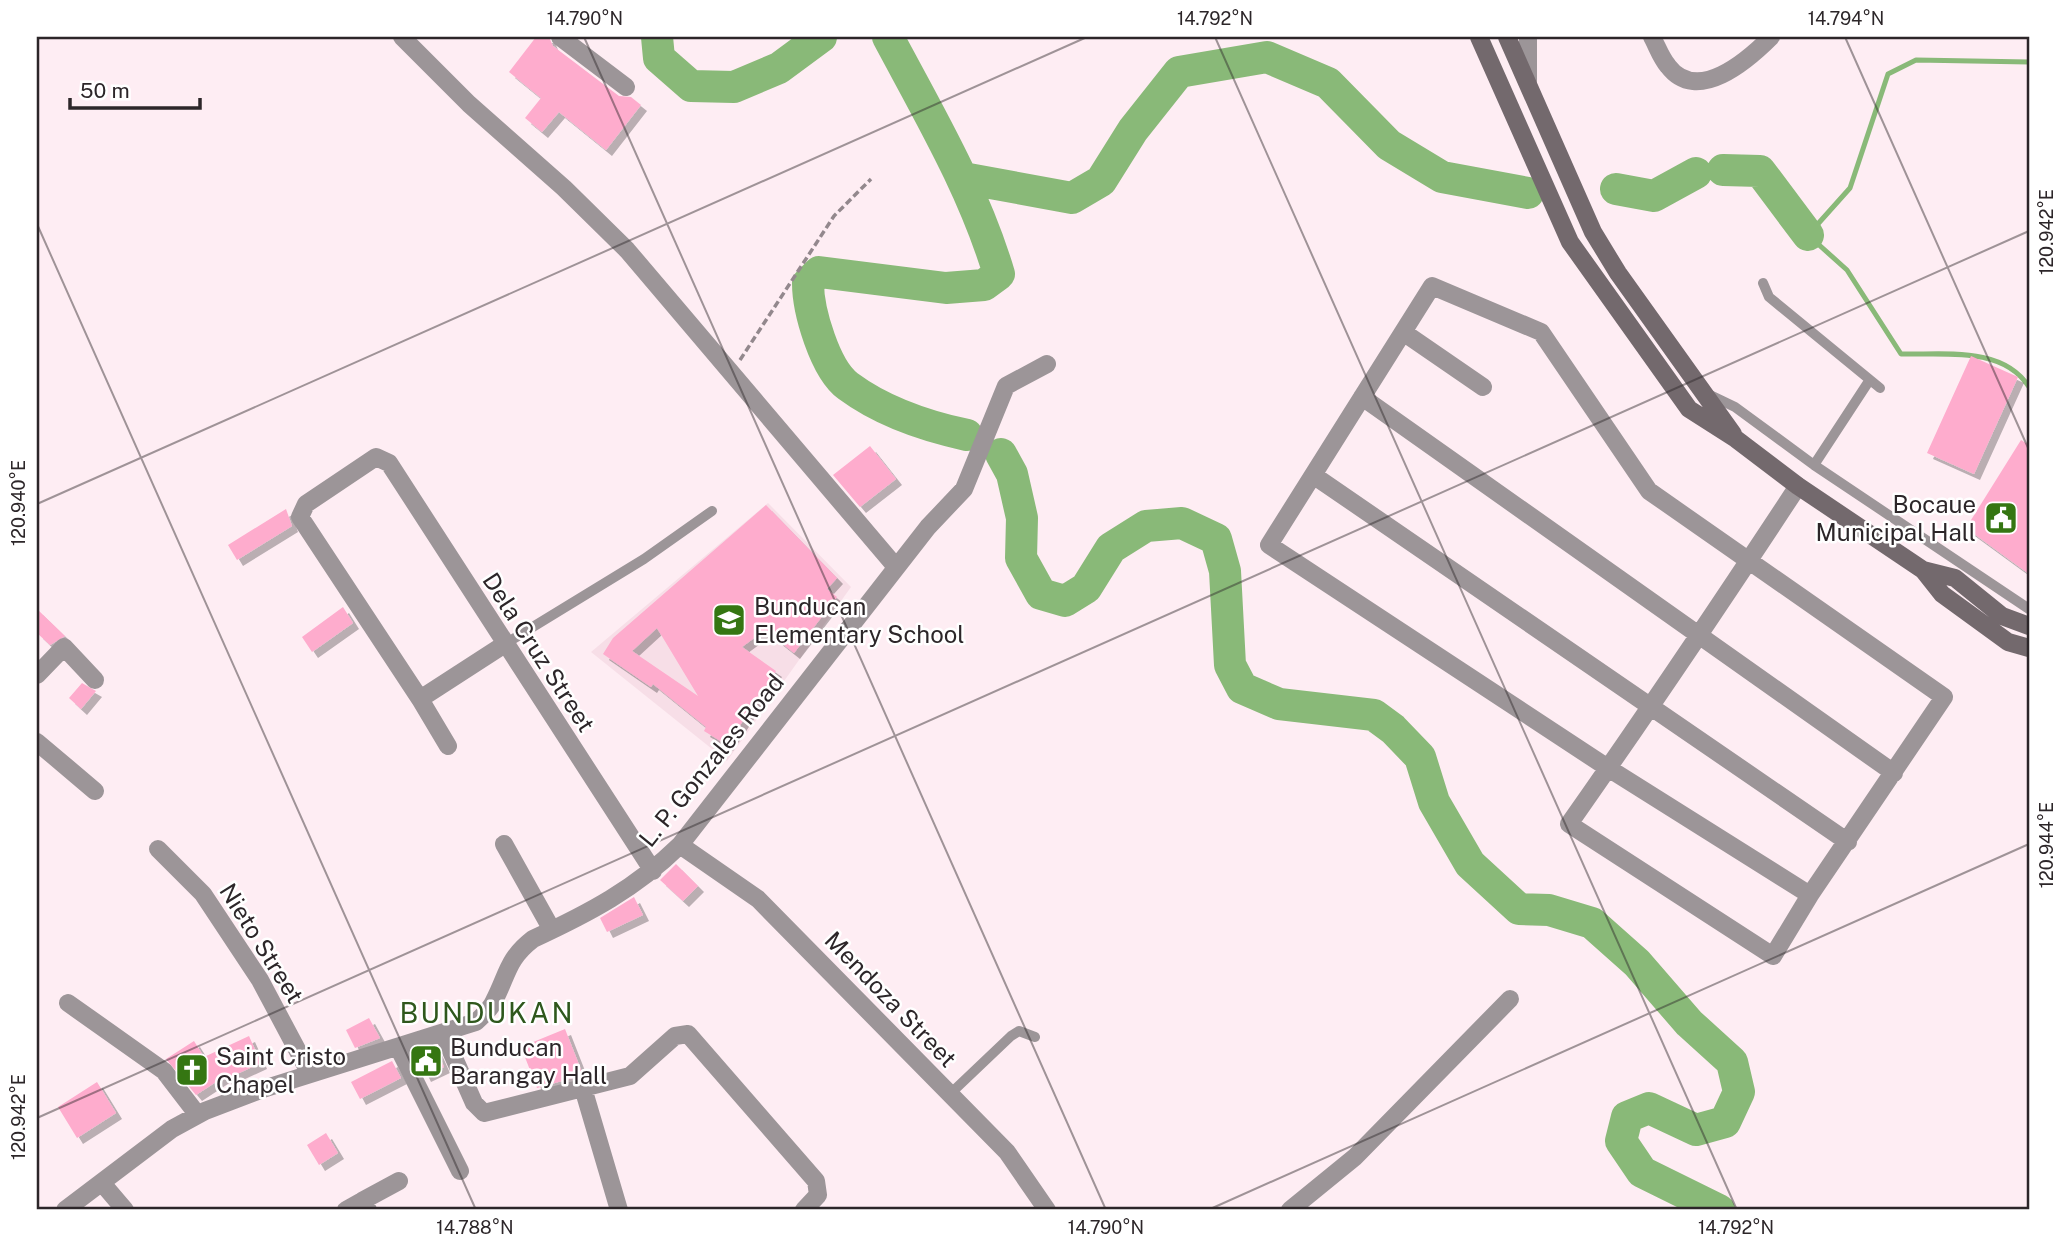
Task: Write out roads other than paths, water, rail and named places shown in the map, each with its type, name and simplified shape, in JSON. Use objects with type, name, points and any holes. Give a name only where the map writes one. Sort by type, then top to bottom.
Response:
[{"type":"main road","points":[[1479,37],[1570,242],[1689,409],[1923,570],[1942,594],[2008,642],[2029,648]]},
{"type":"main road","points":[[1507,37],[1593,232],[1618,272],[1736,439]]},
{"type":"main road","points":[[1531,152],[1554,142]]},
{"type":"main road","points":[[1570,242],[1593,232]]},
{"type":"main road","points":[[1923,570],[1955,578],[2002,616],[2029,626]]},
{"type":"street","points":[[402,37],[469,104],[564,188],[627,250],[896,567]]},
{"type":"street","points":[[560,37],[626,87]]},
{"type":"street","points":[[1528,37],[1528,81]]},
{"type":"street","points":[[1651,37],[1668,68],[1683,79],[1695,83],[1745,62],[1771,37]]},
{"type":"street","points":[[1798,486],[1748,560],[1698,635],[1649,706],[1608,768],[1569,824],[1773,956],[1810,895],[1849,842],[1944,697],[1748,560],[1649,491],[1541,332],[1432,286],[1269,545],[1608,768],[1810,895]]},
{"type":"street","points":[[1403,332],[1483,387]]},
{"type":"street","name":"L. P. Gonzales Road","points":[[65,1210],[172,1129],[197,1114],[310,1074],[476,1023],[493,1004],[509,962],[519,950],[628,890],[653,871],[680,845],[896,567],[928,527],[964,489],[1006,386],[1047,364]]},
{"type":"street","points":[[1362,397],[1894,773]]},
{"type":"street","name":"Dela Cruz Street","points":[[419,699],[300,517],[306,504],[376,457],[385,459],[653,871]]},
{"type":"street","points":[[1313,475],[1849,842]]},
{"type":"street","points":[[448,746],[419,699],[505,644]]},
{"type":"street","points":[[37,675],[64,647],[95,680]]},
{"type":"street","points":[[37,742],[95,791]]},
{"type":"street","points":[[504,844],[552,930]]},
{"type":"street","name":"Mendoza Street","points":[[680,845],[758,899],[1007,1152],[1047,1210]]},
{"type":"street","name":"Nieto Street","points":[[158,849],[204,894],[260,980],[310,1074]]},
{"type":"street","points":[[1290,1210],[1355,1157],[1510,999]]},
{"type":"street","points":[[68,1003],[164,1072],[197,1114]]},
{"type":"street","points":[[443,1033],[474,1103],[484,1113],[630,1076],[675,1036],[688,1034],[816,1181],[818,1195],[804,1210]]},
{"type":"street","points":[[397,1048],[460,1171]]},
{"type":"street","points":[[583,1088],[619,1210]]},
{"type":"street","points":[[359,1207],[399,1181]]},
{"type":"street","points":[[102,1183],[124,1210]]},
{"type":"lane","points":[[1763,284],[1769,298],[1880,388]]},
{"type":"lane","points":[[1814,465],[1869,381]]},
{"type":"lane","points":[[1706,393],[1735,407],[1814,465],[2029,609]]},
{"type":"lane","points":[[505,644],[634,566],[712,511]]},
{"type":"lane","points":[[950,1094],[1011,1036],[1019,1031],[1035,1037]]},
{"type":"waterway","points":[[657,37],[659,58],[691,86],[734,87],[779,68],[821,37]]},
{"type":"waterway","points":[[888,37],[964,182],[999,274],[984,285],[946,288],[819,272],[808,283],[811,309],[825,353],[832,367],[848,386],[905,417],[967,435]]},
{"type":"waterway","points":[[963,178],[1072,198],[1101,181],[1133,130],[1179,72],[1267,57],[1328,83],[1389,145],[1442,177],[1528,193]]},
{"type":"waterway","points":[[2029,62],[1916,60],[1888,74],[1850,188],[1808,235],[1847,270],[1901,354],[1954,354],[1988,359],[2018,374],[2029,387]]},
{"type":"waterway","points":[[1723,170],[1760,171],[1808,235]]},
{"type":"waterway","points":[[1616,189],[1654,196],[1696,173]]},
{"type":"waterway","points":[[1001,454],[1012,474],[1022,518],[1021,558],[1041,594],[1065,601],[1086,588],[1111,548],[1146,526],[1182,523],[1216,539],[1225,571],[1230,665],[1242,688],[1279,704],[1374,715],[1393,729],[1420,757],[1434,802],[1470,864],[1519,909],[1549,910],[1592,923],[1637,963],[1689,1023],[1732,1062],[1739,1092],[1725,1122],[1696,1130],[1649,1108],[1627,1117],[1621,1141],[1642,1172],[1719,1210]]},
{"type":"place","name":"Bocaue Municipal Hall","points":[[2001,518]]},
{"type":"place","name":"Bunducan Elementary School","points":[[729,620]]},
{"type":"place","name":"Bunducan Barangay Hall","points":[[426,1061]]},
{"type":"place","name":"Saint Cristo Chapel","points":[[192,1070]]},
{"type":"district","name":"BUNDUKAN","points":[[487,1012]]}]
